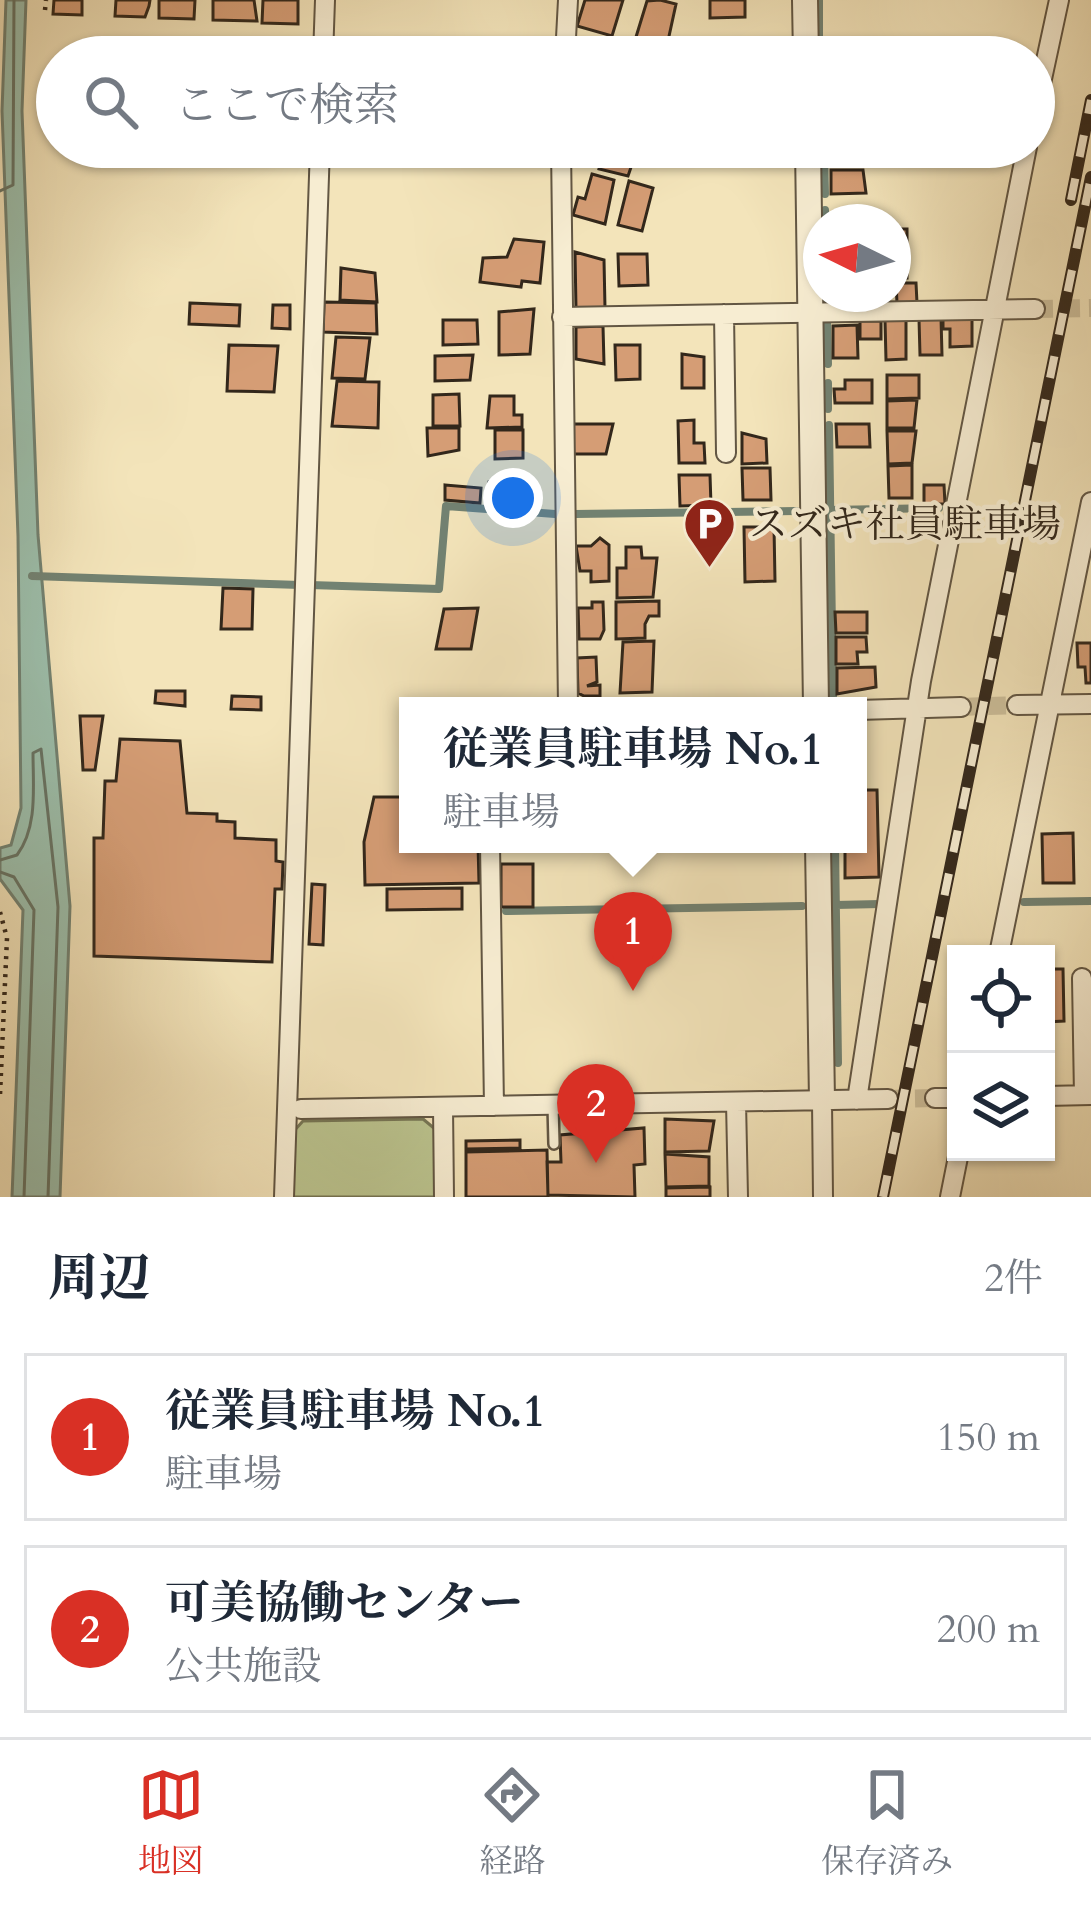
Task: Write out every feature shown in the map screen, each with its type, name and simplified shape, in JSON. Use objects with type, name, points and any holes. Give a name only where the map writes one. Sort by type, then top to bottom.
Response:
[{"type":"street","points":[[324,36],[325,0]]},
{"type":"street","points":[[567,36],[568,0]]},
{"type":"street","points":[[806,0],[806,36]]},
{"type":"street","points":[[1051,36],[1059,0]]},
{"type":"street","points":[[284,1197],[319,168]]},
{"type":"street","points":[[561,168],[568,697]]},
{"type":"street","points":[[808,168],[816,697]]},
{"type":"street","points":[[857,1100],[920,708],[1023,168]]},
{"type":"street","points":[[562,316],[1035,309]]},
{"type":"street","points":[[724,314],[726,453]]},
{"type":"street","points":[[1001,945],[1091,502]]},
{"type":"street","points":[[1017,705],[1091,704]]},
{"type":"street","points":[[867,710],[961,707]]},
{"type":"street","points":[[490,853],[494,1106]]},
{"type":"street","points":[[818,853],[823,1197]]},
{"type":"street","points":[[1055,1096],[1088,1095],[1082,978]]},
{"type":"street","points":[[935,1098],[947,1098]]},
{"type":"street","points":[[301,1109],[888,1100]]},
{"type":"street","points":[[736,1102],[738,1197]]},
{"type":"street","points":[[442,1107],[444,1197]]},
{"type":"street","points":[[950,1197],[957,1161]]},
{"type":"lane","points":[[553,1105],[554,1144]]},
{"type":"path","points":[[45,10],[46,0]]},
{"type":"path","points":[[0,912],[7,938],[0,1095]]},
{"type":"green space","points":[[423,1119],[435,1129],[436,1197],[291,1197],[293,1132],[303,1121]]},
{"type":"water","points":[[6,0],[26,0],[22,111],[38,535],[70,906],[60,1197],[12,1197],[23,910],[0,879],[0,848],[11,845],[21,808],[18,536],[2,111]]},
{"type":"building","points":[[54,0],[82,0],[82,15],[53,14]]},
{"type":"building","points":[[116,0],[150,0],[145,17],[115,16]]},
{"type":"building","points":[[159,0],[195,0],[194,19],[159,18]]},
{"type":"building","points":[[213,0],[254,0],[257,21],[213,20]]},
{"type":"building","points":[[263,0],[298,0],[298,24],[262,23]]},
{"type":"building","points":[[585,0],[623,0],[612,36],[577,26]]},
{"type":"building","points":[[710,0],[745,0],[745,17],[710,18]]},
{"type":"building","points":[[647,1],[676,4],[669,36],[636,36]]},
{"type":"building","points":[[599,168],[631,168],[628,176]]},
{"type":"building","points":[[831,170],[863,170],[866,193],[831,194]]},
{"type":"building","points":[[592,174],[614,180],[605,224],[573,215],[578,197],[585,199]]},
{"type":"building","points":[[629,181],[653,188],[642,231],[618,225]]},
{"type":"building","points":[[514,239],[544,242],[540,283],[522,281],[521,287],[480,282],[483,258],[507,257]]},
{"type":"building","points":[[575,252],[604,260],[605,308],[576,309]]},
{"type":"building","points":[[618,254],[647,254],[648,285],[619,286]]},
{"type":"building","points":[[341,268],[375,273],[377,302],[340,300]]},
{"type":"building","points":[[911,283],[916,283],[917,303],[911,303]]},
{"type":"building","points":[[324,302],[376,303],[377,334],[323,332]]},
{"type":"building","points":[[190,303],[240,305],[239,326],[189,324]]},
{"type":"building","points":[[273,305],[290,305],[290,329],[272,328]]},
{"type":"building","points":[[534,309],[530,354],[499,355],[499,312]]},
{"type":"building","points":[[941,318],[942,355],[920,355],[919,319]]},
{"type":"building","points":[[943,319],[972,319],[972,346],[950,347],[950,329],[943,329]]},
{"type":"building","points":[[443,320],[477,320],[478,344],[443,345]]},
{"type":"building","points":[[885,320],[906,320],[906,359],[886,360]]},
{"type":"building","points":[[860,321],[881,321],[881,339],[860,339]]},
{"type":"building","points":[[857,325],[858,358],[833,358],[833,326]]},
{"type":"building","points":[[603,326],[604,364],[576,359],[576,327]]},
{"type":"building","points":[[336,337],[370,338],[365,379],[332,378]]},
{"type":"building","points":[[229,345],[278,346],[274,392],[227,391]]},
{"type":"building","points":[[615,345],[640,345],[640,379],[616,380]]},
{"type":"building","points":[[682,354],[704,357],[704,388],[682,388]]},
{"type":"building","points":[[473,355],[470,380],[435,381],[435,356]]},
{"type":"building","points":[[887,375],[919,375],[919,398],[887,399]]},
{"type":"building","points":[[845,380],[872,380],[872,403],[835,403],[834,389],[845,389]]},
{"type":"building","points":[[337,381],[379,382],[378,428],[332,426]]},
{"type":"building","points":[[459,394],[460,426],[433,426],[433,395]]},
{"type":"building","points":[[490,396],[514,396],[514,415],[522,415],[522,427],[487,428]]},
{"type":"building","points":[[917,400],[914,428],[887,428],[887,401]]},
{"type":"building","points":[[694,420],[694,443],[704,443],[705,463],[679,463],[678,421]]},
{"type":"building","points":[[573,424],[613,424],[606,454],[573,454]]},
{"type":"building","points":[[836,424],[869,424],[870,447],[837,447]]},
{"type":"building","points":[[427,428],[459,428],[459,450],[428,456]]},
{"type":"building","points":[[495,430],[523,430],[523,458],[495,459]]},
{"type":"building","points":[[887,431],[916,431],[912,463],[888,464]]},
{"type":"building","points":[[742,433],[766,439],[767,463],[742,464]]},
{"type":"building","points":[[912,465],[912,498],[889,498],[888,466]]},
{"type":"building","points":[[742,468],[770,468],[771,500],[743,500]]},
{"type":"building","points":[[679,475],[710,475],[711,505],[680,506]]},
{"type":"building","points":[[489,482],[531,485],[529,509],[487,505]]},
{"type":"building","points":[[445,485],[481,488],[480,503],[445,500]]},
{"type":"building","points":[[924,485],[944,485],[945,504],[924,504]]},
{"type":"building","points":[[744,527],[774,527],[775,581],[745,582]]},
{"type":"building","points":[[600,538],[609,545],[609,581],[591,582],[591,571],[580,571],[576,546],[591,546]]},
{"type":"building","points":[[626,547],[641,547],[642,558],[657,558],[653,597],[617,598],[617,568],[626,568]]},
{"type":"building","points":[[223,588],[253,589],[252,629],[221,629]]},
{"type":"building","points":[[659,601],[659,616],[649,616],[645,638],[616,639],[616,602]]},
{"type":"building","points":[[592,602],[603,602],[604,630],[600,639],[579,639],[578,608],[592,608]]},
{"type":"building","points":[[478,608],[471,649],[436,649],[444,609]]},
{"type":"building","points":[[835,612],[867,612],[867,633],[836,633]]},
{"type":"building","points":[[836,637],[866,637],[867,652],[857,652],[858,664],[836,664]]},
{"type":"building","points":[[654,641],[652,692],[620,693],[623,642]]},
{"type":"building","points":[[1077,643],[1091,643],[1091,683],[1086,683],[1085,667],[1078,667]]},
{"type":"building","points":[[596,657],[597,682],[587,686],[600,685],[600,696],[584,696],[578,693],[577,658]]},
{"type":"building","points":[[875,667],[876,687],[837,694],[837,668]]},
{"type":"building","points":[[156,691],[185,691],[185,706],[155,703]]},
{"type":"building","points":[[232,696],[261,697],[261,710],[231,709]]},
{"type":"building","points":[[80,716],[103,716],[95,770],[83,770]]},
{"type":"building","points":[[120,739],[180,741],[187,813],[217,814],[217,821],[235,822],[235,838],[276,840],[276,861],[283,862],[282,889],[275,889],[272,962],[94,956],[94,838],[103,838],[105,781],[116,781]]},
{"type":"building","points":[[867,790],[877,790],[879,877],[845,878],[845,853],[867,853]]},
{"type":"building","points":[[374,797],[399,797],[399,853],[478,853],[479,883],[365,885],[364,842]]},
{"type":"building","points":[[1073,833],[1074,883],[1043,883],[1042,834]]},
{"type":"building","points":[[501,864],[533,864],[533,907],[501,907]]},
{"type":"building","points":[[312,884],[325,885],[323,945],[309,944]]},
{"type":"building","points":[[462,888],[462,909],[387,910],[387,889]]},
{"type":"building","points":[[1055,969],[1063,969],[1064,1021],[1055,1022]]},
{"type":"building","points":[[665,1119],[714,1121],[709,1151],[665,1152]]},
{"type":"building","points":[[644,1128],[645,1164],[634,1165],[635,1197],[548,1195],[547,1162],[561,1162],[560,1135]]},
{"type":"building","points":[[520,1140],[520,1148],[466,1149],[466,1141]]},
{"type":"building","points":[[547,1150],[548,1197],[466,1197],[466,1152]]},
{"type":"building","points":[[665,1154],[709,1157],[709,1186],[666,1187]]},
{"type":"building","points":[[710,1187],[710,1197],[666,1197],[666,1188]]},
{"type":"waterway","points":[[819,0],[819,36]]},
{"type":"waterway","points":[[824,168],[825,194]]},
{"type":"waterway","points":[[827,322],[828,364]]},
{"type":"waterway","points":[[828,383],[828,409]]},
{"type":"waterway","points":[[829,425],[833,697]]},
{"type":"waterway","points":[[310,585],[439,589],[446,506],[555,514]]},
{"type":"waterway","points":[[830,510],[939,508]]},
{"type":"waterway","points":[[575,514],[796,511]]},
{"type":"waterway","points":[[32,576],[300,585]]},
{"type":"waterway","points":[[835,853],[838,1063]]},
{"type":"waterway","points":[[1024,902],[1091,901]]},
{"type":"waterway","points":[[836,905],[880,904]]},
{"type":"waterway","points":[[506,911],[802,906]]},
{"type":"tunnel","points":[[1035,309],[1091,308]]},
{"type":"tunnel","points":[[961,707],[1017,705]]},
{"type":"tunnel","points":[[888,1099],[935,1098]]},
{"type":"railway","points":[[1071,200],[1091,100]]},
{"type":"railway","points":[[883,1197],[1091,177]]},
{"type":"place","name":"スズキ社員駐車場","points":[[710,570]]},
{"type":"place","name":"従業員駐車場 No.1","points":[[633,991]]},
{"type":"place","name":"可美協働センター","points":[[596,1163]]}]
